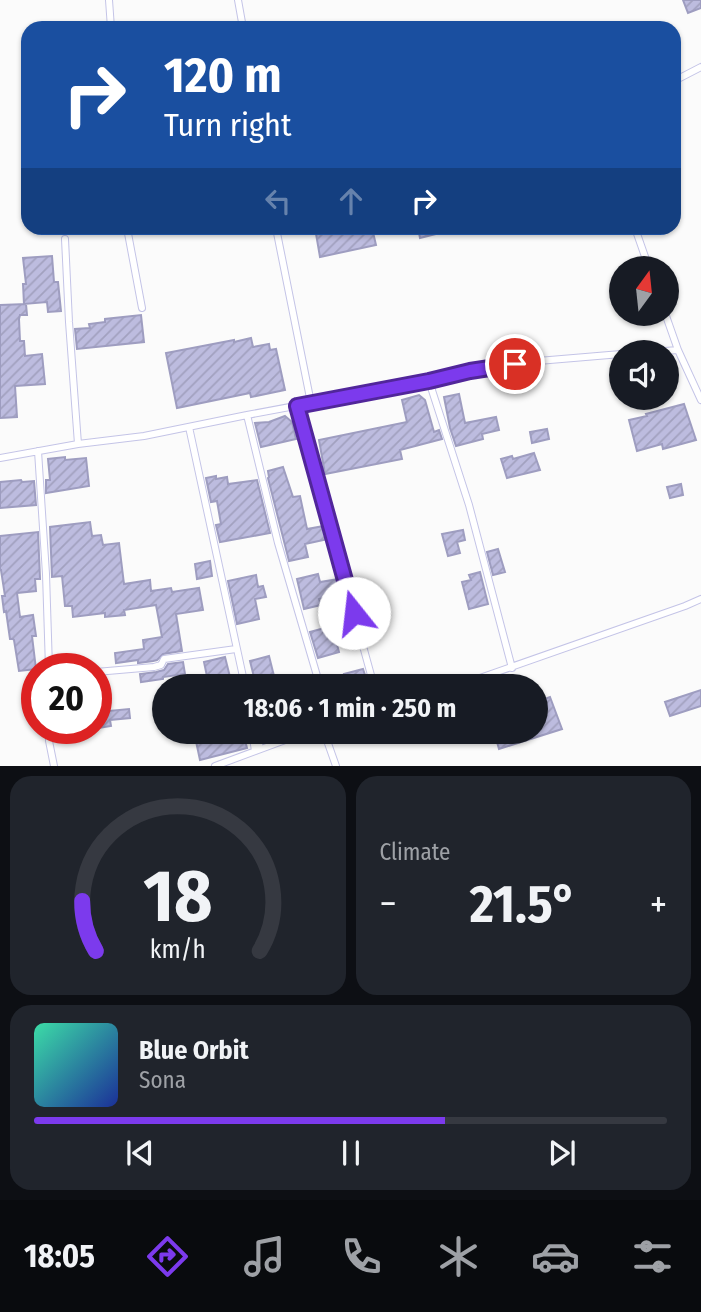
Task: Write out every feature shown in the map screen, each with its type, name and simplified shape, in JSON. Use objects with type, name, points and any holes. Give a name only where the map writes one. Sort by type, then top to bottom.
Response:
[{"type":"lane","points":[[109,0],[110,21]]},
{"type":"lane","points":[[238,0],[242,21]]},
{"type":"lane","points":[[681,77],[701,66]]},
{"type":"lane","points":[[128,235],[142,307]]},
{"type":"lane","points":[[277,235],[311,403]]},
{"type":"lane","points":[[637,235],[645,256]]},
{"type":"lane","points":[[65,239],[68,322],[78,444]]},
{"type":"lane","points":[[679,352],[701,400]]},
{"type":"lane","points":[[0,458],[189,428],[470,371],[538,361],[609,355]]},
{"type":"lane","points":[[429,381],[469,505],[512,668]]},
{"type":"lane","points":[[297,406],[371,674]]},
{"type":"lane","points":[[247,415],[278,543],[316,674]]},
{"type":"lane","points":[[189,428],[242,674]]},
{"type":"lane","points":[[38,451],[49,653]]},
{"type":"lane","points":[[494,674],[701,598]]},
{"type":"lane","points":[[112,671],[154,667],[161,665],[164,659],[236,649]]},
{"type":"lane","points":[[50,744],[54,766]]},
{"type":"lane","points":[[257,744],[258,750]]},
{"type":"lane","points":[[217,766],[274,744]]},
{"type":"lane","points":[[328,744],[335,766]]},
{"type":"building","points":[[683,0],[701,0],[701,8],[688,13]]},
{"type":"building","points":[[316,235],[374,235],[376,245],[320,257]]},
{"type":"building","points":[[52,256],[54,282],[58,282],[61,311],[48,312],[47,302],[24,304],[23,284],[26,284],[23,258]]},
{"type":"building","points":[[26,304],[27,315],[20,315],[19,319],[20,341],[24,341],[25,356],[42,354],[45,384],[15,386],[17,417],[0,418],[0,305]]},
{"type":"building","points":[[141,315],[144,342],[77,349],[75,329],[90,328],[89,324],[105,322],[105,319]]},
{"type":"building","points":[[251,338],[253,347],[269,344],[270,350],[276,349],[285,390],[251,397],[250,393],[177,408],[166,353]]},
{"type":"building","points":[[459,394],[465,423],[496,417],[499,430],[482,434],[483,439],[456,446],[444,397]]},
{"type":"building","points":[[419,395],[425,400],[434,432],[439,430],[442,439],[400,450],[402,459],[325,474],[319,440],[407,422],[402,400]]},
{"type":"building","points":[[684,404],[696,440],[663,449],[662,444],[637,451],[629,420],[661,410],[679,410],[679,405]]},
{"type":"building","points":[[285,416],[292,422],[296,439],[261,447],[255,423],[269,422]]},
{"type":"building","points":[[547,429],[549,439],[532,443],[530,432]]},
{"type":"building","points":[[534,453],[540,470],[507,478],[501,459],[512,456],[513,459]]},
{"type":"building","points":[[65,457],[65,460],[86,458],[89,486],[46,493],[46,480],[50,480],[48,459]]},
{"type":"building","points":[[283,467],[293,497],[300,496],[307,529],[324,526],[328,539],[305,544],[308,557],[289,561],[268,478],[268,471]]},
{"type":"building","points":[[216,476],[216,479],[227,477],[228,484],[257,480],[270,533],[220,542],[216,525],[221,524],[217,501],[211,502],[206,478]]},
{"type":"building","points":[[34,481],[36,505],[0,508],[0,482]]},
{"type":"building","points":[[681,484],[683,495],[670,498],[667,487]]},
{"type":"building","points":[[90,522],[92,536],[101,535],[103,545],[119,543],[124,584],[150,580],[151,591],[171,588],[172,592],[199,588],[203,610],[176,614],[182,651],[163,654],[153,661],[116,663],[115,653],[144,649],[143,640],[162,637],[156,605],[124,610],[125,615],[105,617],[105,613],[73,617],[72,606],[65,606],[62,576],[52,577],[50,527]]},
{"type":"building","points":[[463,530],[465,540],[457,542],[460,553],[448,556],[442,534]]},
{"type":"building","points":[[38,532],[40,579],[35,579],[36,591],[17,593],[20,617],[33,615],[36,636],[32,636],[34,653],[21,653],[21,671],[14,640],[10,639],[6,611],[4,612],[0,536]]},
{"type":"building","points":[[498,549],[505,572],[493,575],[487,552]]},
{"type":"building","points":[[210,561],[212,576],[197,579],[195,564]]},
{"type":"building","points":[[480,572],[488,604],[469,609],[462,582],[471,580],[469,575]]},
{"type":"building","points":[[318,574],[320,582],[339,579],[343,594],[319,599],[321,605],[304,609],[297,579]]},
{"type":"building","points":[[256,575],[258,587],[263,586],[266,597],[255,599],[259,619],[237,624],[228,581]]},
{"type":"building","points":[[332,626],[339,652],[318,658],[310,632]]},
{"type":"building","points":[[269,656],[274,674],[253,674],[250,661]]},
{"type":"building","points":[[225,657],[229,674],[206,674],[204,662]]},
{"type":"building","points":[[183,662],[185,674],[152,674],[152,680],[141,682],[140,674],[164,670],[168,664]]},
{"type":"building","points":[[363,669],[365,674],[344,674]]},
{"type":"building","points":[[701,690],[701,706],[670,716],[665,702]]},
{"type":"building","points":[[550,697],[562,729],[548,733]]},
{"type":"building","points":[[129,709],[130,718],[112,720],[112,711]]},
{"type":"building","points":[[197,744],[246,744],[247,748],[200,760]]},
{"type":"building","points":[[498,744],[515,744],[499,749]]},
{"type":"route","points":[[354,613],[297,406],[515,364]]}]
